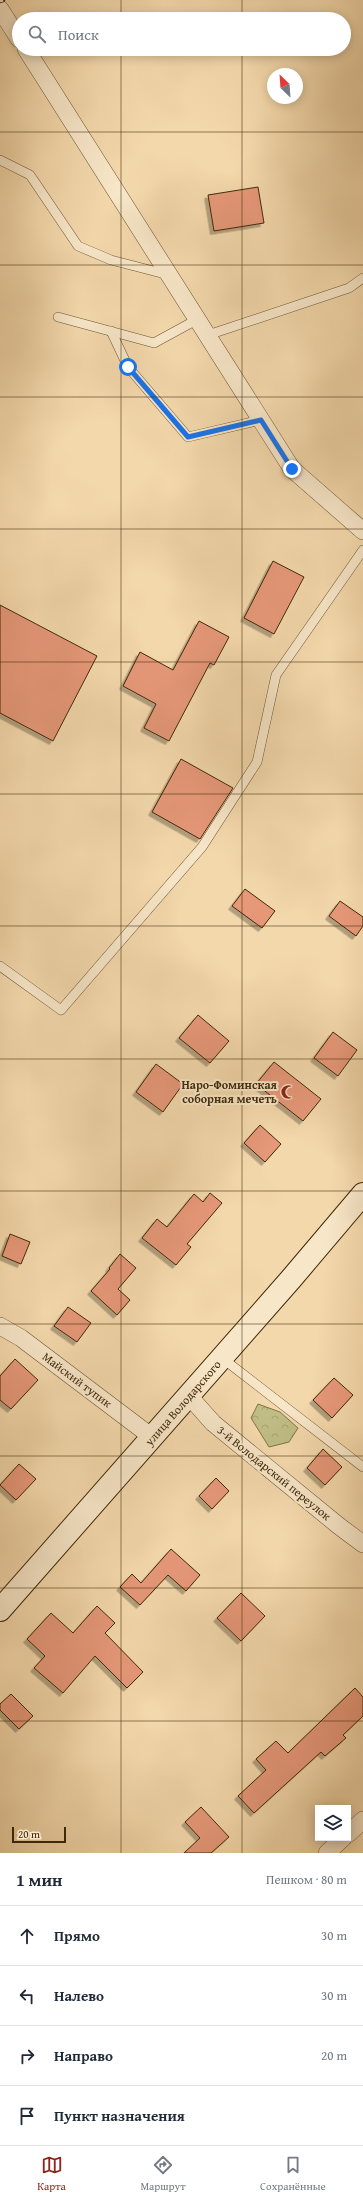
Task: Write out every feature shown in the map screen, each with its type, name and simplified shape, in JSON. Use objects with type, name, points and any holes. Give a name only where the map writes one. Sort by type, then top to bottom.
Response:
[{"type":"main road","name":"улица Володарского","points":[[1,1606],[189,1396],[363,1194]]},
{"type":"street","points":[[0,9],[12,27]]},
{"type":"street","points":[[30,56],[292,469],[363,531]]},
{"type":"street","name":"Майский тупик","points":[[0,1326],[21,1338],[152,1437]]},
{"type":"street","name":"3-й Володарский переулок","points":[[189,1396],[213,1423],[363,1544]]},
{"type":"street","points":[[351,1831],[363,1820]]},
{"type":"street","points":[[327,1853],[340,1841]]},
{"type":"lane","points":[[0,160],[30,175],[78,246],[111,260],[170,276]]},
{"type":"lane","points":[[208,335],[349,288],[363,278]]},
{"type":"lane","points":[[58,317],[154,343],[198,320]]},
{"type":"lane","points":[[111,331],[128,367],[188,437],[261,420]]},
{"type":"lane","points":[[0,966],[61,1010],[202,847],[257,762],[276,675],[363,550]]},
{"type":"lane","points":[[222,1358],[363,1467]]},
{"type":"green space","points":[[258,1404],[280,1412],[298,1428],[289,1442],[269,1447],[251,1418]]},
{"type":"building","points":[[258,187],[264,223],[214,231],[208,195]]},
{"type":"building","points":[[273,561],[304,577],[274,634],[244,618]]},
{"type":"building","points":[[0,605],[97,656],[53,741],[0,713]]},
{"type":"building","points":[[199,621],[229,637],[214,665],[210,663],[169,741],[144,728],[156,704],[123,686],[140,652],[173,670]]},
{"type":"building","points":[[181,759],[233,788],[200,839],[152,812]]},
{"type":"building","points":[[245,889],[275,911],[262,928],[232,906]]},
{"type":"building","points":[[340,901],[363,917],[363,926],[356,936],[329,916]]},
{"type":"building","points":[[198,1015],[229,1041],[210,1063],[179,1038]]},
{"type":"building","points":[[333,1032],[357,1050],[338,1076],[314,1058]]},
{"type":"building","name":"Наро-Фоминская соборная мечеть","points":[[274,1062],[321,1099],[303,1121],[256,1084]]},
{"type":"building","points":[[156,1064],[183,1084],[163,1112],[136,1092]]},
{"type":"building","points":[[260,1125],[281,1144],[265,1162],[244,1143]]},
{"type":"building","points":[[210,1193],[222,1203],[187,1244],[191,1247],[176,1265],[142,1238],[157,1219],[167,1227],[194,1194],[203,1202]]},
{"type":"building","points":[[10,1234],[30,1242],[21,1264],[2,1256]]},
{"type":"building","points":[[120,1254],[136,1268],[118,1289],[130,1300],[117,1315],[91,1291],[110,1269],[109,1268]]},
{"type":"building","points":[[68,1307],[91,1323],[77,1342],[54,1326]]},
{"type":"building","points":[[15,1359],[38,1380],[11,1409],[0,1400],[0,1376]]},
{"type":"building","points":[[334,1378],[353,1395],[332,1418],[313,1400]]},
{"type":"building","points":[[323,1449],[342,1467],[325,1485],[307,1468]]},
{"type":"building","points":[[19,1464],[36,1479],[16,1500],[0,1485]]},
{"type":"building","points":[[216,1478],[229,1491],[212,1509],[199,1496]]},
{"type":"building","points":[[171,1549],[200,1575],[186,1591],[168,1575],[140,1605],[120,1587],[132,1574],[141,1583]]},
{"type":"building","points":[[241,1593],[265,1616],[241,1641],[217,1618]]},
{"type":"building","points":[[97,1606],[115,1623],[105,1633],[143,1672],[127,1688],[95,1656],[63,1693],[34,1668],[45,1656],[27,1639],[51,1613],[73,1633]]},
{"type":"building","points":[[355,1688],[363,1697],[363,1716],[343,1735],[346,1738],[325,1756],[321,1752],[254,1813],[238,1796],[266,1770],[256,1759],[276,1741],[288,1753]]},
{"type":"building","points":[[11,1694],[33,1716],[19,1729],[0,1710],[0,1704]]},
{"type":"building","points":[[201,1807],[229,1837],[211,1853],[184,1853],[200,1838],[185,1822]]},
{"type":"place","name":"Наро-Фоминская соборная мечеть","points":[[288,1092]]},
{"type":"route","points":[[128,367],[188,437],[261,420],[292,469]]}]
